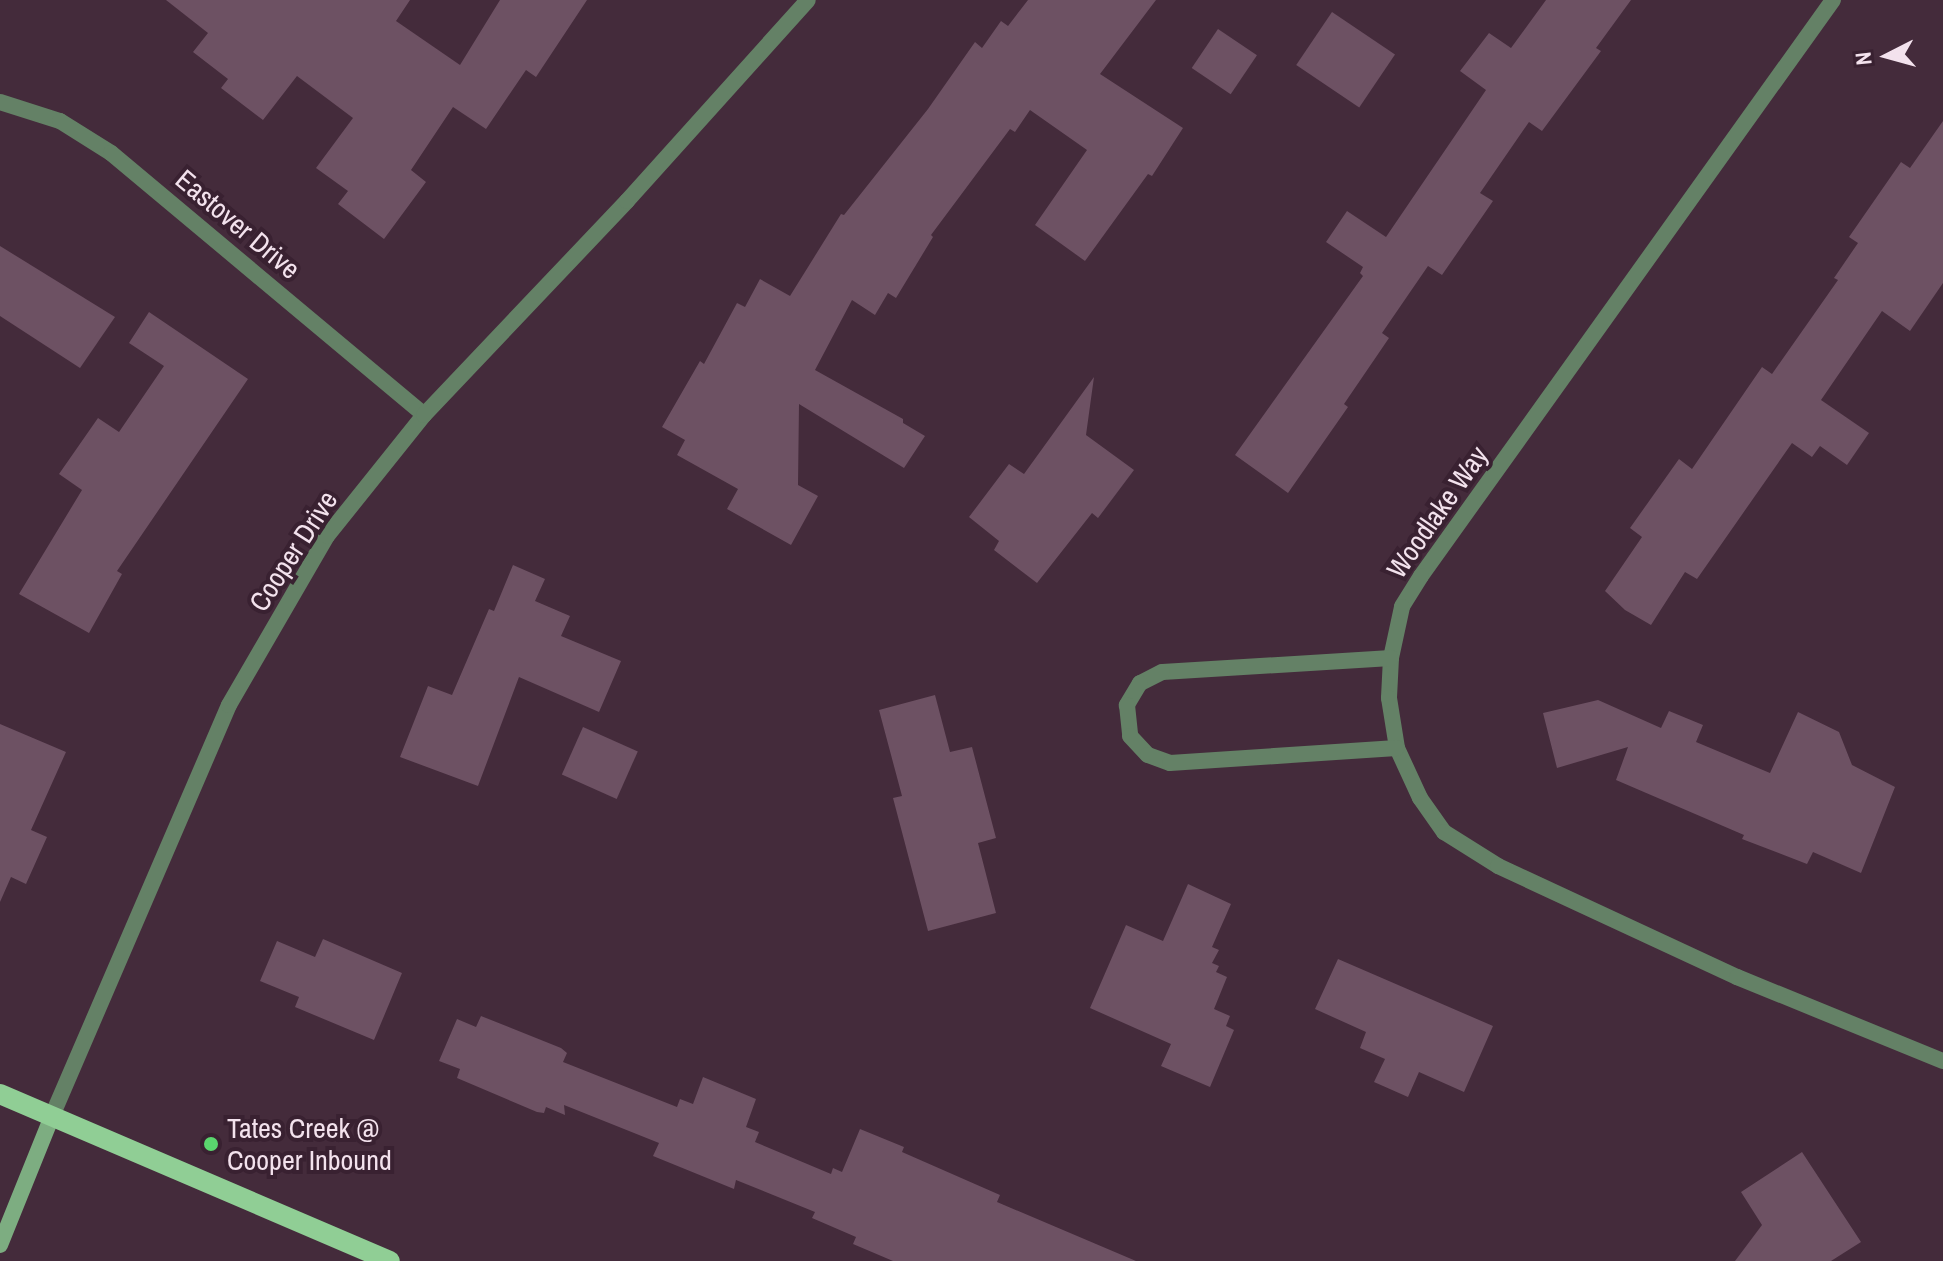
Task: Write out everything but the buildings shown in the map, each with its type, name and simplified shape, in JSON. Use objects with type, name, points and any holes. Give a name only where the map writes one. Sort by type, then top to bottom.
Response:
[{"type":"main road","points":[[0,1094],[390,1261]]},
{"type":"main road","name":"Cooper Drive","points":[[0,1245],[52,1116]]},
{"type":"street","name":"Cooper Drive","points":[[52,1116],[229,705],[327,536],[424,415],[627,201],[808,0]]},
{"type":"street","name":"Woodlake Way","points":[[1833,0],[1421,576],[1402,607],[1391,658],[1389,698],[1397,748],[1420,798],[1444,832],[1498,866],[1737,977],[1943,1061]]},
{"type":"street","name":"Eastover Drive","points":[[0,102],[60,121],[111,153],[424,415]]},
{"type":"street","points":[[1391,658],[1162,672],[1140,683],[1127,705],[1130,736],[1148,755],[1170,763],[1397,748]]},
{"type":"place","name":"Tates Creek @ Cooper Inbound","points":[[211,1144]]}]
